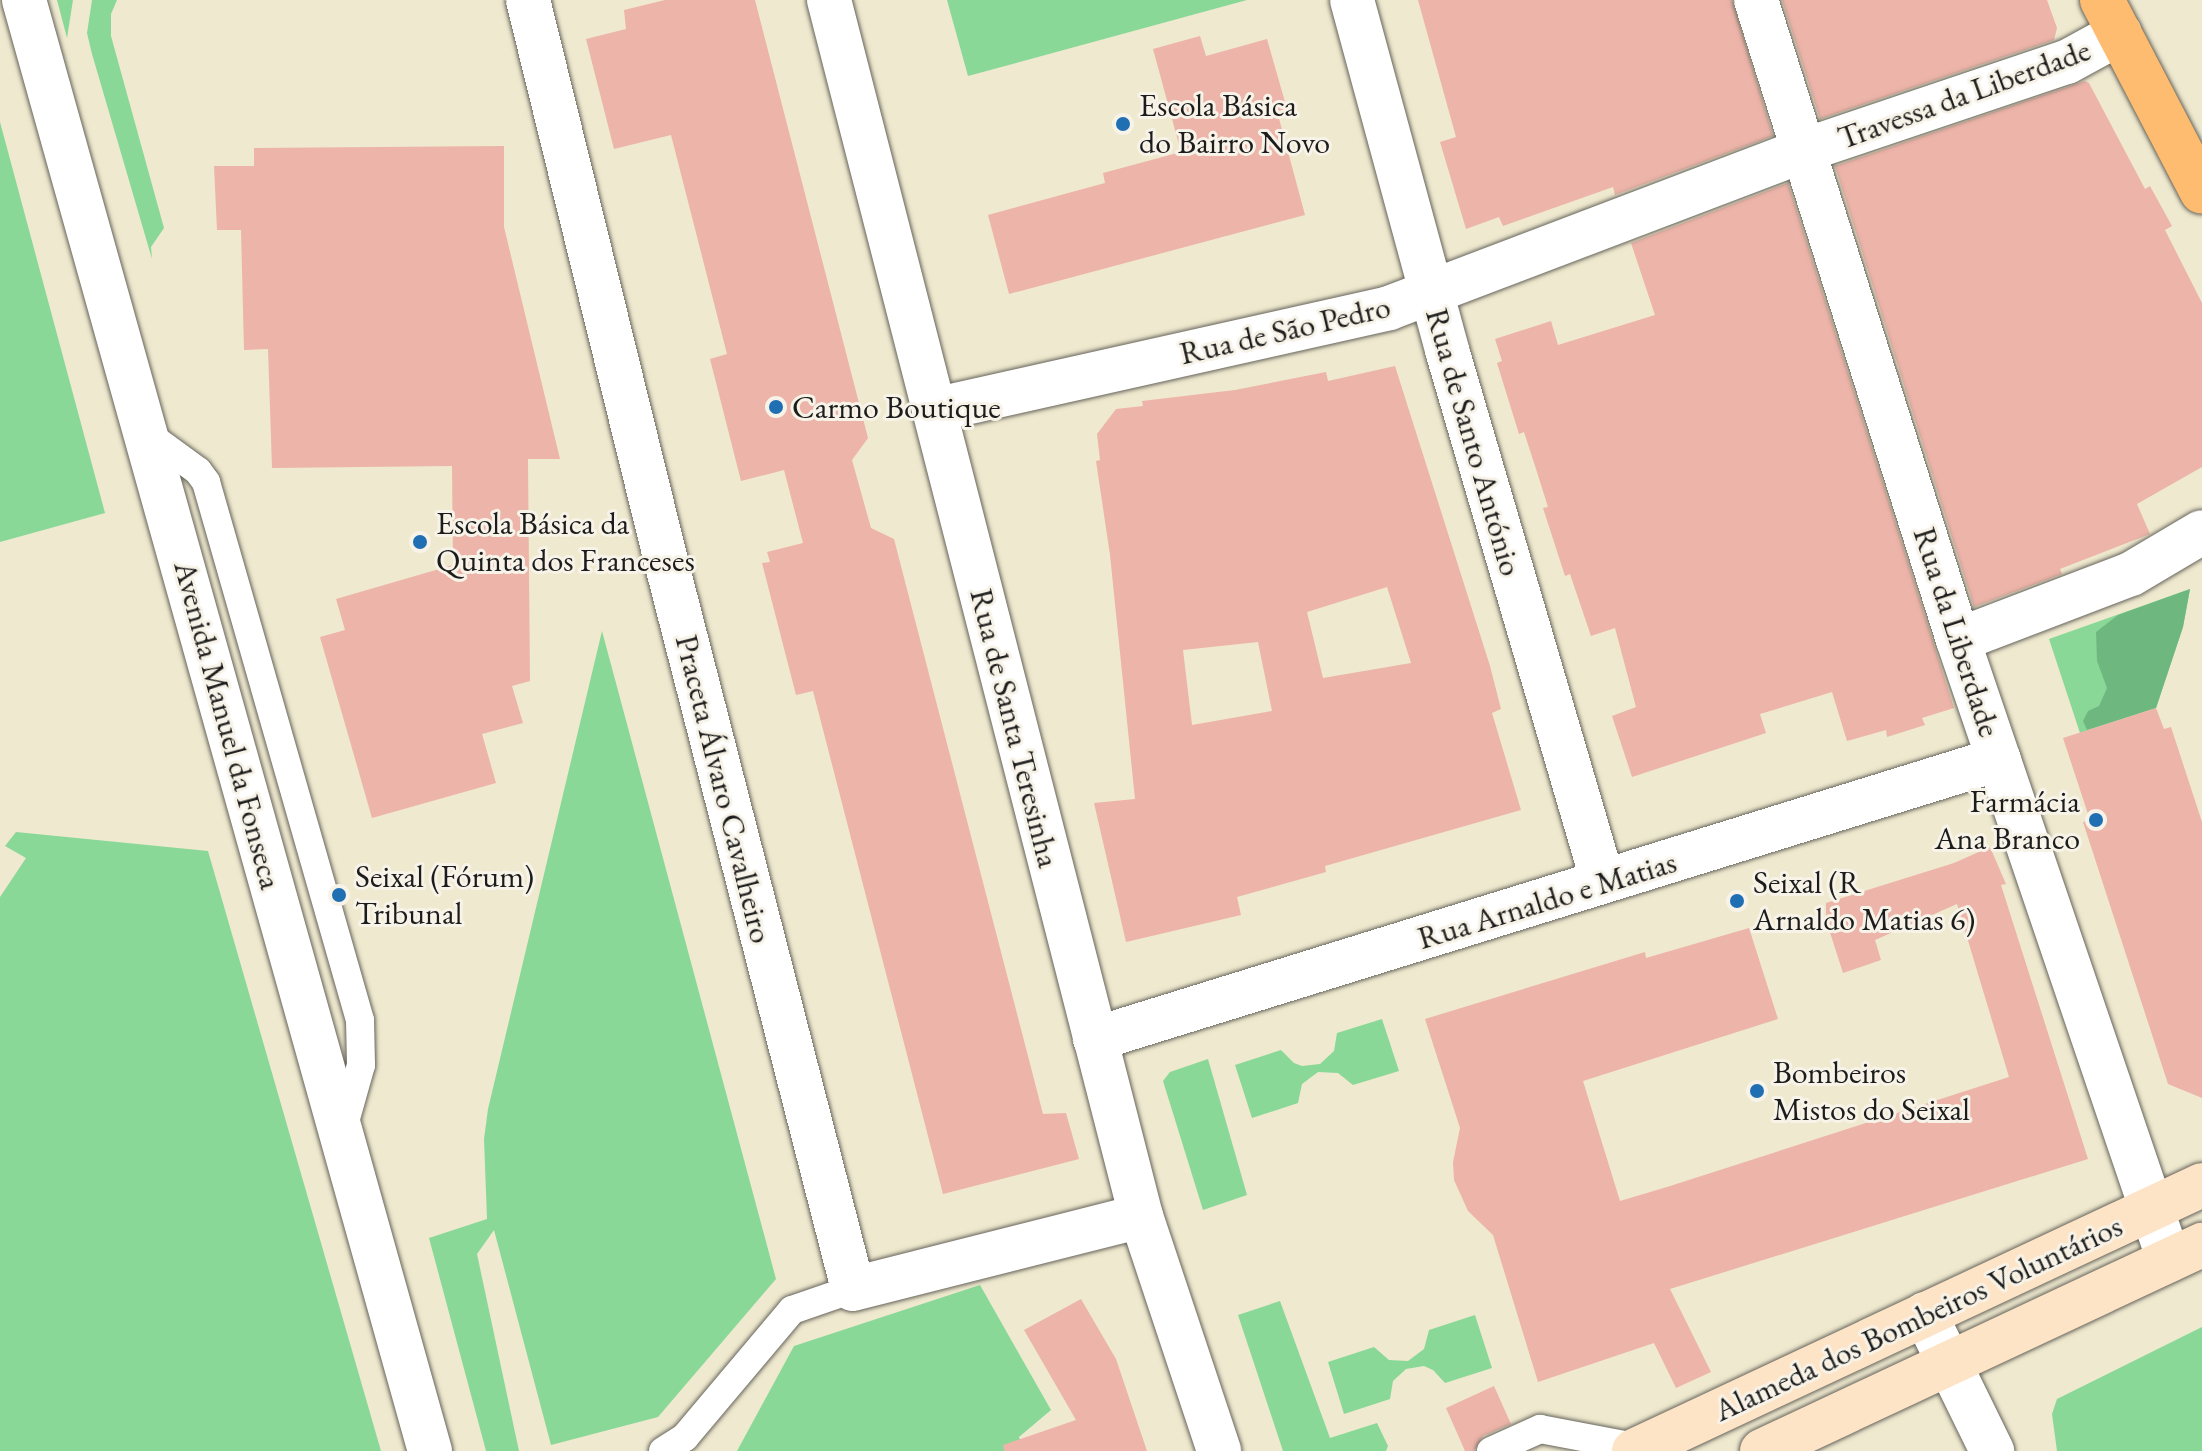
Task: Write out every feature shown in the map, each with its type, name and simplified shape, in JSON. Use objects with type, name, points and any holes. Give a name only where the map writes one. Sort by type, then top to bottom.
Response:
[{"type":"main road","points":[[2111,17],[2202,192]]},
{"type":"main road","name":"Alameda dos Bombeiros Voluntários","points":[[1637,1450],[2202,1185]]},
{"type":"main road","name":"Alameda dos Bombeiros Voluntários","points":[[1762,1451],[2185,1253]]},
{"type":"street","name":"Avenida Manuel da Fonseca","points":[[24,0],[430,1451]]},
{"type":"street","name":"Praceta Álvaro Cavalheiro","points":[[528,0],[672,585],[853,1289]]},
{"type":"street","name":"Rua de Santa Teresinha","points":[[829,0],[1141,1216],[1219,1451]]},
{"type":"street","name":"Rua de Santo António","points":[[1352,0],[1431,292],[1603,882]]},
{"type":"street","name":"Rua da Liberdade","points":[[1756,0],[1958,640],[2152,1209],[2185,1253]]},
{"type":"street","name":"Travessa da Liberdade","points":[[1805,150],[2067,62],[2111,17]]},
{"type":"street","name":"Rua de São Pedro","points":[[934,410],[1359,315],[1431,292],[1805,150]]},
{"type":"street","points":[[1958,640],[2131,574],[2202,532]]},
{"type":"street","name":"Rua Arnaldo e Matias","points":[[1095,1039],[1999,759]]},
{"type":"street","points":[[853,1289],[1141,1216]]},
{"type":"street","points":[[1925,1314],[1992,1451]]},
{"type":"lane","points":[[663,1451],[685,1437],[792,1310],[853,1289]]},
{"type":"lane","points":[[1491,1451],[1540,1429],[1637,1450]]},
{"type":"green space","points":[[57,0],[73,0],[67,38]]},
{"type":"green space","points":[[92,0],[117,0],[111,14],[111,36],[164,228],[151,247],[152,259],[87,33]]},
{"type":"green space","points":[[947,0],[1247,0],[968,76]]},
{"type":"green space","points":[[0,122],[105,513],[0,542]]},
{"type":"green space","points":[[2190,589],[2183,627],[2156,708],[2080,733],[2049,639]]},
{"type":"green space","points":[[2190,589],[2183,627],[2156,708],[2087,730],[2083,721],[2088,711],[2099,706],[2107,688],[2097,661],[2096,632],[2118,615]]},
{"type":"green space","points":[[602,631],[776,1279],[658,1417],[551,1445],[494,1230],[477,1254],[519,1451],[486,1451],[429,1238],[487,1219],[484,1139],[488,1109]]},
{"type":"green space","points":[[16,832],[208,851],[381,1451],[0,1451],[0,897],[26,858],[5,846]]},
{"type":"green space","points":[[1382,1019],[1399,1071],[1353,1085],[1338,1073],[1318,1072],[1302,1084],[1298,1103],[1252,1118],[1235,1065],[1281,1050],[1294,1063],[1302,1066],[1320,1064],[1334,1051],[1337,1033]]},
{"type":"green space","points":[[1208,1059],[1247,1195],[1203,1210],[1163,1081],[1170,1072]]},
{"type":"green space","points":[[980,1285],[1051,1410],[1019,1437],[1024,1451],[737,1451],[794,1346]]},
{"type":"green space","points":[[1280,1301],[1330,1438],[1377,1423],[1388,1446],[1386,1451],[1283,1451],[1238,1315]]},
{"type":"green space","points":[[1475,1315],[1492,1368],[1445,1383],[1433,1370],[1424,1366],[1406,1369],[1393,1381],[1390,1399],[1344,1414],[1328,1362],[1374,1347],[1389,1360],[1408,1361],[1424,1349],[1429,1330]]},
{"type":"green space","points":[[2202,1327],[2202,1451],[2057,1451],[2052,1414],[2057,1399]]},
{"type":"building","points":[[665,0],[755,0],[868,438],[852,460],[871,528],[894,539],[1043,1114],[1066,1113],[1079,1159],[943,1194],[813,691],[796,695],[762,563],[770,562],[767,552],[803,543],[784,470],[741,481],[710,359],[727,354],[671,135],[614,149],[586,39],[626,29],[624,10]]},
{"type":"building","points":[[1418,0],[1732,0],[1773,136],[1615,195],[1613,187],[1503,226],[1499,217],[1466,229],[1440,142],[1456,137]]},
{"type":"building","points":[[1782,0],[2047,0],[2057,28],[2054,40],[1820,119]]},
{"type":"building","points":[[1200,36],[1206,56],[1267,39],[1287,109],[1277,111],[1305,215],[1009,294],[988,215],[1105,183],[1103,173],[1181,152],[1153,49]]},
{"type":"building","points":[[2085,81],[2089,83],[2145,189],[2150,186],[2172,226],[2165,230],[2202,303],[2202,467],[2137,504],[2150,534],[2060,569],[2062,574],[1974,607],[1835,166]]},
{"type":"building","points":[[504,146],[504,227],[560,459],[528,459],[530,681],[512,686],[523,723],[482,734],[496,783],[372,818],[320,637],[345,630],[336,599],[453,565],[452,466],[272,468],[268,349],[244,350],[241,230],[217,230],[214,166],[254,166],[254,148]]},
{"type":"building","points":[[1788,183],[1954,708],[1922,718],[1925,725],[1887,737],[1886,730],[1847,741],[1832,692],[1760,714],[1766,733],[1632,777],[1612,716],[1636,707],[1615,628],[1591,636],[1570,574],[1565,576],[1543,508],[1548,507],[1536,469],[1524,432],[1519,434],[1497,363],[1502,361],[1495,339],[1551,321],[1558,345],[1655,315],[1631,243]]},
{"type":"building","points":[[1395,366],[1490,666],[1501,709],[1492,713],[1521,810],[1325,866],[1326,872],[1237,897],[1241,915],[1126,942],[1094,803],[1135,799],[1110,555],[1096,461],[1100,460],[1097,434],[1116,409],[1143,406],[1142,401],[1235,390],[1326,372],[1328,381]],"holes":[[[1387,587],[1411,663],[1323,678],[1307,612]],[[1258,642],[1272,711],[1192,725],[1183,650]]]},
{"type":"building","points":[[2156,708],[2164,729],[2171,727],[2202,822],[2202,1098],[2168,1084],[2083,822],[2090,820],[2063,738]]},
{"type":"building","points":[[1990,847],[2006,884],[2001,885],[2088,1159],[1670,1289],[1711,1372],[1676,1388],[1654,1343],[1538,1382],[1493,1235],[1468,1211],[1454,1180],[1453,1162],[1460,1128],[1425,1019],[1645,952],[1646,958],[1749,928],[1778,1019],[1583,1081],[1620,1201],[1667,1187],[2009,1077],[1957,904],[1875,940],[1881,960],[1843,973],[1826,920],[1826,903],[1954,863]]},
{"type":"building","points":[[1081,1299],[1116,1359],[1147,1451],[1004,1451],[1003,1445],[1076,1420],[1024,1330]]},
{"type":"building","points":[[1494,1386],[1511,1424],[1483,1436],[1474,1451],[1465,1451],[1446,1408]]},
{"type":"place","name":"Escola Básica do Bairro Novo","points":[[1123,124]]},
{"type":"place","name":"Carmo Boutique","points":[[776,407]]},
{"type":"place","name":"Escola Básica da Quinta dos Franceses","points":[[420,542]]},
{"type":"place","name":"Farmácia Ana Branco","points":[[2096,820]]},
{"type":"place","name":"Seixal (Fórum) Tribunal","points":[[339,895]]},
{"type":"place","name":"Seixal (R Arnaldo Matias 6)","points":[[1737,901]]},
{"type":"place","name":"Bombeiros Mistos do Seixal","points":[[1757,1091]]}]
